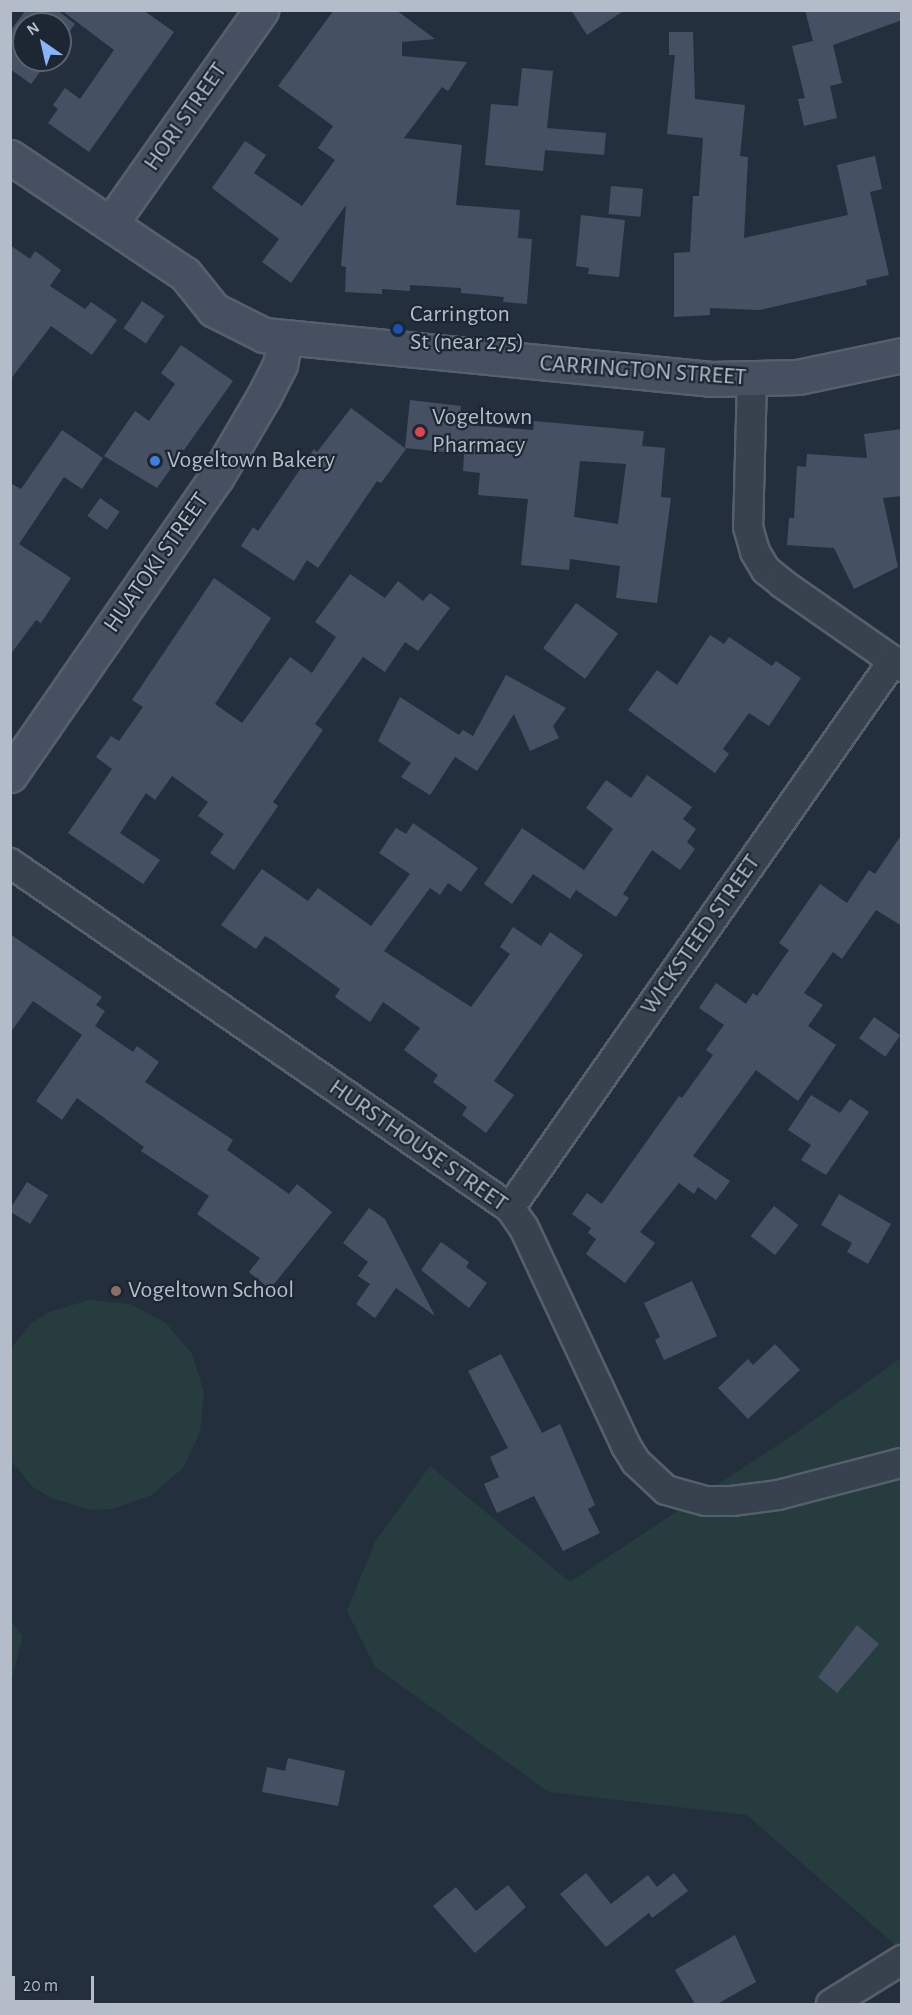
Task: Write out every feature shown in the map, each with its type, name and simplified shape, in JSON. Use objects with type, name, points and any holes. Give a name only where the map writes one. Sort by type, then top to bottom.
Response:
[{"type":"main road","name":"HORI STREET","points":[[111,223],[261,10]]},
{"type":"main road","name":"CARRINGTON STREET","points":[[10,157],[184,274],[214,310],[231,321],[285,340],[752,380],[839,370],[902,356]]},
{"type":"main road","name":"HUATOKI STREET","points":[[10,775],[216,478],[264,396],[280,363],[285,340]]},
{"type":"street","points":[[752,380],[747,527],[755,552],[766,570],[783,584],[897,664]]},
{"type":"street","name":"WICKSTEED STREET","points":[[510,1208],[897,664]]},
{"type":"street","name":"HURSTHOUSE STREET","points":[[10,863],[510,1208],[524,1228],[626,1446],[636,1462],[666,1490],[706,1501],[778,1495],[901,1463]]},
{"type":"street","points":[[831,2004],[902,1960]]},
{"type":"green space","points":[[89,1300],[130,1304],[166,1323],[192,1354],[204,1392],[200,1432],[183,1468],[152,1495],[112,1509],[91,1510],[51,1498],[33,1487],[11,1461],[11,1348],[32,1323],[49,1312]]},
{"type":"green space","points":[[901,1358],[901,1950],[747,1815],[549,1792],[375,1667],[347,1611],[375,1542],[430,1466],[570,1582],[793,1435]]},
{"type":"green space","points":[[11,1621],[23,1636],[11,1682]]},
{"type":"building","points":[[26,10],[57,10],[60,12],[24,12]]},
{"type":"building","points":[[61,10],[143,10],[174,32],[89,152],[48,123],[58,109],[53,105],[65,88],[80,99],[114,50],[72,18],[72,12]]},
{"type":"building","points":[[334,10],[396,10],[435,39],[402,42],[402,56],[467,62],[448,91],[442,87],[404,138],[462,145],[456,205],[520,210],[518,238],[532,239],[527,304],[503,302],[504,297],[461,293],[461,288],[410,285],[410,291],[382,289],[382,294],[345,292],[346,267],[341,266],[346,205],[291,283],[262,262],[279,239],[212,188],[245,141],[266,155],[254,173],[302,206],[335,160],[318,148],[333,126],[278,86]]},
{"type":"building","points":[[571,10],[625,10],[587,35]]},
{"type":"building","points":[[805,10],[902,10],[902,20],[833,45],[842,83],[830,86],[837,118],[804,126],[798,99],[805,98],[792,46],[813,41]]},
{"type":"building","points":[[12,28],[12,70],[10,69],[10,31]]},
{"type":"building","points":[[669,32],[693,32],[695,99],[745,105],[740,156],[748,157],[744,238],[848,215],[837,165],[875,156],[882,189],[870,192],[889,275],[866,280],[867,285],[760,310],[710,308],[710,315],[674,317],[674,253],[690,252],[693,196],[699,196],[703,138],[667,134],[675,55],[669,55]]},
{"type":"building","points":[[522,68],[553,71],[547,128],[606,133],[604,155],[545,150],[543,171],[485,165],[491,104],[518,106]]},
{"type":"building","points":[[14,72],[40,72],[31,84]]},
{"type":"building","points":[[611,186],[643,189],[640,217],[609,214]]},
{"type":"building","points":[[581,215],[625,220],[619,277],[588,274],[589,268],[576,266]]},
{"type":"building","points":[[10,245],[30,259],[35,251],[61,270],[50,286],[85,309],[91,302],[117,320],[92,355],[51,326],[10,380]]},
{"type":"building","points":[[142,301],[164,316],[146,343],[124,328]]},
{"type":"building","points":[[181,345],[233,381],[157,488],[104,456],[135,411],[149,421],[175,384],[161,373]]},
{"type":"building","points":[[410,400],[461,406],[459,424],[533,430],[534,421],[644,431],[642,446],[665,448],[661,497],[671,498],[657,603],[616,598],[620,566],[570,559],[569,570],[521,565],[528,499],[478,495],[480,473],[463,471],[464,454],[405,448]],"holes":[[[580,461],[626,464],[618,524],[574,517]]]},
{"type":"building","points":[[351,408],[406,449],[381,483],[377,481],[318,568],[307,560],[294,581],[241,546],[253,527],[258,531],[314,449],[317,452]]},
{"type":"building","points":[[902,429],[902,496],[883,498],[898,567],[854,589],[834,548],[787,545],[789,518],[794,518],[797,466],[806,467],[807,454],[867,458],[864,434]]},
{"type":"building","points":[[62,430],[103,458],[82,489],[64,477],[19,544],[71,578],[41,623],[36,620],[10,655],[10,483],[21,489]]},
{"type":"building","points":[[100,498],[120,512],[107,530],[87,516]]},
{"type":"building","points":[[350,574],[385,598],[398,581],[423,601],[430,593],[450,608],[418,651],[405,642],[385,672],[363,657],[315,724],[323,730],[273,802],[278,806],[234,870],[210,853],[224,834],[198,816],[208,802],[172,776],[155,800],[146,793],[120,833],[160,860],[143,884],[68,833],[112,769],[96,757],[111,736],[119,741],[143,707],[132,700],[214,578],[271,618],[215,704],[242,723],[290,657],[312,673],[336,637],[315,622]]},
{"type":"building","points":[[576,603],[618,634],[585,679],[543,648]]},
{"type":"building","points":[[710,635],[724,644],[729,637],[772,666],[776,661],[801,678],[769,726],[749,713],[723,749],[729,754],[715,773],[628,710],[657,670],[677,685]]},
{"type":"building","points":[[506,675],[566,708],[553,726],[559,738],[530,751],[514,714],[477,771],[455,757],[430,795],[401,777],[411,763],[378,741],[400,697],[459,735],[463,730],[473,736]]},
{"type":"building","points":[[647,775],[692,807],[683,819],[696,829],[687,842],[695,849],[680,870],[652,850],[623,894],[629,898],[616,917],[576,890],[570,899],[533,874],[512,904],[484,884],[522,828],[584,870],[613,829],[586,808],[606,780],[631,798]]},
{"type":"building","points":[[413,823],[478,868],[461,892],[448,883],[440,895],[430,888],[384,951],[471,1007],[510,954],[500,947],[513,927],[541,946],[550,932],[583,955],[494,1081],[514,1095],[486,1133],[462,1115],[467,1107],[433,1082],[438,1075],[404,1050],[420,1028],[383,1002],[370,1022],[335,997],[340,989],[272,940],[265,936],[256,949],[221,925],[262,869],[308,901],[318,888],[371,926],[410,874],[379,853],[396,828],[406,834]]},
{"type":"building","points":[[902,834],[902,926],[876,910],[842,959],[833,952],[804,993],[823,1005],[808,1026],[836,1045],[798,1101],[756,1070],[693,1156],[730,1181],[716,1200],[698,1187],[694,1194],[679,1183],[640,1232],[655,1243],[625,1283],[586,1254],[596,1239],[588,1233],[591,1228],[572,1214],[587,1193],[602,1204],[679,1096],[682,1098],[713,1055],[706,1050],[724,1025],[699,1008],[716,983],[746,1004],[753,993],[757,996],[789,950],[779,943],[820,884],[847,903],[869,870],[875,874]]},
{"type":"building","points":[[10,934],[102,997],[96,1005],[105,1011],[95,1026],[133,1052],[137,1046],[159,1062],[145,1082],[233,1140],[227,1150],[289,1194],[297,1184],[332,1212],[270,1289],[249,1272],[260,1258],[197,1214],[209,1196],[141,1151],[144,1147],[77,1098],[62,1120],[36,1101],[82,1035],[33,1001],[10,1033]]},
{"type":"building","points":[[874,1017],[900,1035],[885,1057],[859,1038]]},
{"type":"building","points":[[811,1095],[840,1113],[850,1099],[869,1112],[826,1175],[801,1160],[811,1145],[788,1130]]},
{"type":"building","points":[[27,1182],[48,1195],[30,1224],[10,1211]]},
{"type":"building","points":[[839,1194],[891,1224],[868,1264],[847,1252],[852,1243],[821,1225]]},
{"type":"building","points":[[774,1206],[798,1225],[775,1255],[751,1236]]},
{"type":"building","points":[[369,1208],[385,1219],[435,1316],[396,1288],[375,1318],[356,1304],[370,1284],[358,1276],[368,1262],[343,1243]]},
{"type":"building","points":[[441,1242],[469,1262],[466,1267],[487,1283],[469,1308],[421,1270]]},
{"type":"building","points":[[692,1281],[717,1336],[664,1360],[655,1340],[660,1337],[644,1303]]},
{"type":"building","points":[[775,1344],[800,1370],[748,1419],[718,1388],[748,1359],[753,1365]]},
{"type":"building","points":[[501,1354],[542,1433],[560,1424],[595,1505],[588,1509],[600,1533],[563,1551],[534,1496],[497,1513],[484,1484],[499,1477],[490,1457],[508,1448],[468,1371]]},
{"type":"building","points":[[857,1625],[879,1644],[837,1693],[818,1677]]},
{"type":"building","points":[[288,1758],[345,1771],[338,1806],[262,1792],[267,1767],[285,1771]]},
{"type":"building","points":[[586,1873],[611,1904],[648,1875],[657,1887],[674,1873],[688,1891],[652,1918],[649,1913],[606,1947],[560,1894]]},
{"type":"building","points":[[508,1885],[526,1907],[475,1953],[433,1906],[456,1887],[476,1911]]},
{"type":"building","points":[[735,1935],[756,1982],[717,2004],[695,2004],[675,1970]]},
{"type":"place","name":"Carrington St (near 275)","points":[[398,329]]},
{"type":"place","name":"Vogeltown Pharmacy","points":[[420,432]]},
{"type":"place","name":"Vogeltown Bakery","points":[[155,461]]},
{"type":"place","name":"Vogeltown School","points":[[116,1291]]}]
